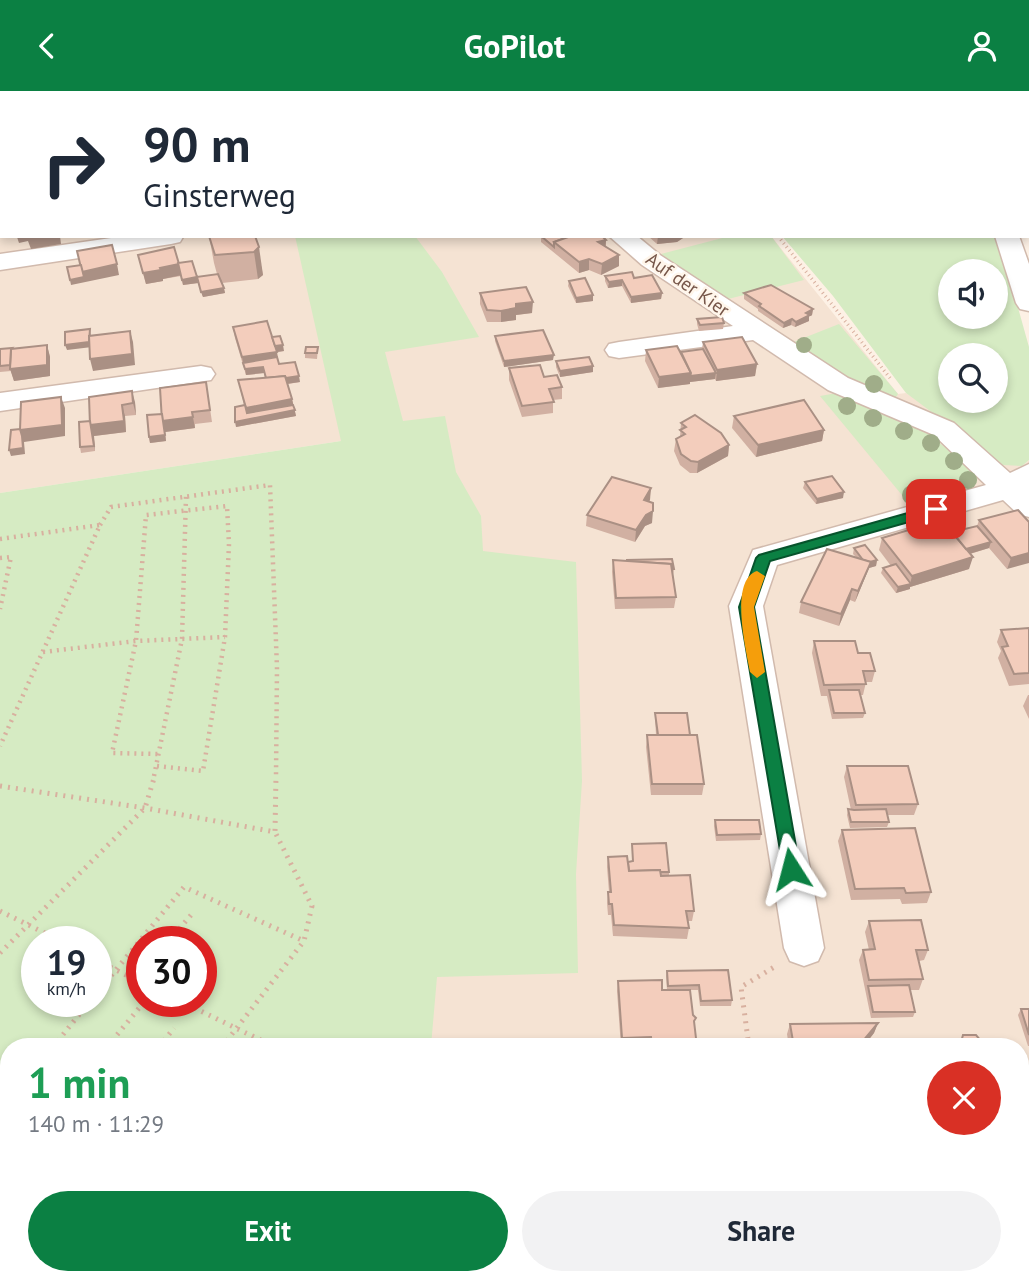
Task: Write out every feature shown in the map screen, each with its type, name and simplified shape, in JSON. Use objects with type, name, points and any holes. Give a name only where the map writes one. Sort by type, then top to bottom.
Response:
[{"type":"street","points":[[0,263],[164,238]]},
{"type":"street","name":"Auf der Kier","points":[[624,238],[756,331],[838,384],[944,429],[1023,490]]},
{"type":"street","points":[[1008,238],[1029,303]]},
{"type":"street","name":"Auf der Kier","points":[[619,350],[756,331]]},
{"type":"street","points":[[0,402],[201,374]]},
{"type":"street","points":[[804,948],[746,607],[764,558],[1023,490]]},
{"type":"path","points":[[780,238],[899,390],[910,415]]},
{"type":"path","points":[[0,746],[100,525],[111,507],[270,485],[277,668],[275,832],[312,906],[304,941],[229,1038]]},
{"type":"path","points":[[0,953],[145,808],[157,766],[181,639],[186,496]]},
{"type":"path","points":[[157,766],[203,771],[225,637],[229,544],[227,506],[146,515],[135,641],[113,753],[158,754]]},
{"type":"path","points":[[0,538],[100,525]]},
{"type":"path","points":[[0,558],[11,557],[0,609]]},
{"type":"path","points":[[43,652],[68,652],[135,641],[225,637]]},
{"type":"path","points":[[0,786],[145,808],[275,832]]},
{"type":"path","points":[[112,976],[184,887],[304,941]]},
{"type":"path","points":[[0,911],[33,926]]},
{"type":"path","points":[[182,926],[191,915]]},
{"type":"path","points":[[748,1038],[741,987],[804,948]]},
{"type":"path","points":[[112,969],[126,975]]},
{"type":"path","points":[[59,1038],[77,1017]]},
{"type":"path","points":[[115,1038],[132,1017]]},
{"type":"path","points":[[214,1017],[257,1038]]},
{"type":"path","points":[[166,1038],[174,1028]]},
{"type":"shaded area","points":[[0,238],[773,238],[898,394],[906,393],[1022,466],[1029,460],[1029,1038],[397,1038],[341,441],[0,493]]},
{"type":"green space","points":[[295,238],[416,238],[442,272],[479,337],[385,352],[403,421],[445,416],[456,472],[481,516],[483,551],[576,562],[582,781],[576,874],[578,973],[437,977],[432,1038],[0,1038],[0,493],[341,441]]},
{"type":"green space","points":[[722,238],[772,238],[804,280],[728,299],[661,254]]},
{"type":"green space","points":[[784,238],[999,238],[1004,259],[938,259],[938,329],[1008,329],[1008,272],[1029,347],[1029,460],[1022,466],[1003,465],[906,393],[833,296]]},
{"type":"green space","points":[[839,324],[898,394],[893,401],[834,371],[791,343]]},
{"type":"green space","points":[[837,393],[919,427],[974,470],[978,477],[976,483],[906,500],[820,396]]},
{"type":"building","points":[[210,238],[256,238],[259,247],[254,252],[215,255]]},
{"type":"building","points":[[543,238],[565,238],[554,242],[554,247]]},
{"type":"building","points":[[565,238],[604,238],[606,240],[598,242],[619,255],[602,264],[589,259],[579,262],[554,242]]},
{"type":"building","points":[[112,245],[117,264],[82,272],[77,251]]},
{"type":"building","points":[[174,247],[179,264],[143,273],[138,255]]},
{"type":"building","points":[[192,261],[197,277],[182,280],[178,263]]},
{"type":"building","points":[[81,265],[84,277],[70,280],[67,267]]},
{"type":"building","points":[[632,272],[634,278],[652,275],[662,293],[631,297],[622,280],[609,282],[605,276]]},
{"type":"building","points":[[218,274],[224,288],[201,292],[197,277]]},
{"type":"building","points":[[585,278],[593,295],[576,298],[569,281]]},
{"type":"building","points":[[771,285],[813,309],[806,313],[810,315],[796,322],[792,319],[784,323],[744,293]]},
{"type":"building","points":[[526,287],[533,302],[516,304],[516,308],[501,311],[487,310],[480,293]]},
{"type":"building","points":[[722,317],[724,323],[700,325],[697,319]]},
{"type":"building","points":[[267,321],[277,352],[242,357],[233,327]]},
{"type":"building","points":[[90,329],[89,342],[65,345],[65,332]]},
{"type":"building","points":[[543,330],[554,355],[504,361],[495,336]]},
{"type":"building","points":[[130,331],[132,354],[90,359],[89,336]]},
{"type":"building","points":[[280,336],[283,345],[275,346],[272,337]]},
{"type":"building","points":[[742,337],[757,364],[717,370],[703,342]]},
{"type":"building","points":[[47,345],[47,365],[10,369],[11,349]]},
{"type":"building","points":[[677,346],[691,373],[659,377],[646,350]]},
{"type":"building","points":[[306,347],[318,347],[317,353],[305,353]]},
{"type":"building","points":[[12,348],[10,365],[0,366],[0,349]]},
{"type":"building","points":[[703,349],[716,373],[690,376],[681,352]]},
{"type":"building","points":[[277,357],[279,364],[295,362],[299,376],[266,378],[263,367],[245,369],[243,363]]},
{"type":"building","points":[[589,357],[593,366],[560,371],[556,361]]},
{"type":"building","points":[[540,365],[544,377],[557,375],[562,387],[549,389],[554,402],[522,406],[509,368]]},
{"type":"building","points":[[285,376],[292,399],[246,408],[238,380]]},
{"type":"building","points":[[206,382],[210,410],[192,412],[193,417],[162,421],[160,388]]},
{"type":"building","points":[[132,391],[133,403],[122,405],[124,421],[90,425],[89,397]]},
{"type":"building","points":[[61,397],[62,425],[20,430],[21,402]]},
{"type":"building","points":[[804,400],[824,430],[758,445],[734,416]]},
{"type":"building","points":[[245,405],[247,413],[293,405],[295,410],[235,422],[235,407]]},
{"type":"building","points":[[162,414],[165,435],[149,437],[147,415]]},
{"type":"building","points":[[695,415],[721,433],[729,445],[698,462],[681,454],[676,439],[685,434],[680,430],[686,427],[681,423]]},
{"type":"building","points":[[90,421],[94,446],[80,447],[79,422]]},
{"type":"building","points":[[20,429],[23,448],[9,450],[11,430]]},
{"type":"building","points":[[832,476],[844,492],[817,499],[805,482]]},
{"type":"building","points":[[612,477],[651,488],[644,500],[653,503],[653,511],[646,515],[636,530],[587,515]]},
{"type":"building","points":[[1018,510],[1029,522],[1029,553],[1011,558],[979,520]]},
{"type":"building","points":[[942,520],[973,557],[912,576],[882,538]]},
{"type":"building","points":[[977,526],[991,542],[966,549],[952,532]]},
{"type":"building","points":[[865,545],[877,560],[863,560],[854,548]]},
{"type":"building","points":[[827,549],[871,562],[858,591],[852,589],[841,614],[801,602]]},
{"type":"building","points":[[672,559],[674,569],[671,564],[627,561],[627,560]]},
{"type":"building","points":[[613,560],[671,564],[676,597],[616,598]]},
{"type":"building","points":[[896,564],[911,584],[898,587],[883,568]]},
{"type":"building","points":[[1029,628],[1029,673],[1014,674],[1002,647],[1008,646],[1001,630]]},
{"type":"building","points":[[814,641],[855,641],[858,653],[870,653],[875,671],[863,671],[866,684],[824,685]]},
{"type":"building","points":[[829,690],[859,690],[865,713],[834,713]]},
{"type":"building","points":[[655,713],[687,713],[690,735],[658,735]]},
{"type":"building","points":[[647,735],[697,735],[704,784],[652,784]]},
{"type":"building","points":[[847,766],[908,766],[918,804],[856,805]]},
{"type":"building","points":[[848,809],[886,809],[889,822],[851,822]]},
{"type":"building","points":[[715,820],[759,820],[761,834],[717,835]]},
{"type":"building","points":[[915,828],[931,892],[906,893],[904,888],[855,889],[842,830]]},
{"type":"building","points":[[666,843],[669,872],[629,871],[628,862],[633,861],[632,844]]},
{"type":"building","points":[[627,856],[629,871],[660,870],[661,876],[690,875],[694,911],[686,911],[689,928],[614,925],[612,904],[609,904],[608,892],[611,892],[608,857]]},
{"type":"building","points":[[921,920],[928,950],[916,950],[923,979],[869,980],[863,950],[875,949],[869,921]]},
{"type":"building","points":[[728,970],[732,1000],[701,1001],[699,985],[668,986],[667,971]]},
{"type":"building","points":[[662,980],[662,990],[690,990],[693,1015],[696,1018],[696,1038],[622,1038],[618,981]]},
{"type":"building","points":[[909,985],[915,1012],[873,1012],[868,986]]},
{"type":"building","points":[[1021,1009],[1029,1009],[1029,1035]]},
{"type":"building","points":[[878,1023],[866,1038],[792,1038],[790,1024]]},
{"type":"building","points":[[963,1035],[976,1035],[979,1038],[962,1038]]},
{"type":"slow traffic","points":[[757,576],[746,607],[757,672]]},
{"type":"route","points":[[791,869],[746,607],[764,558],[936,509]]}]
